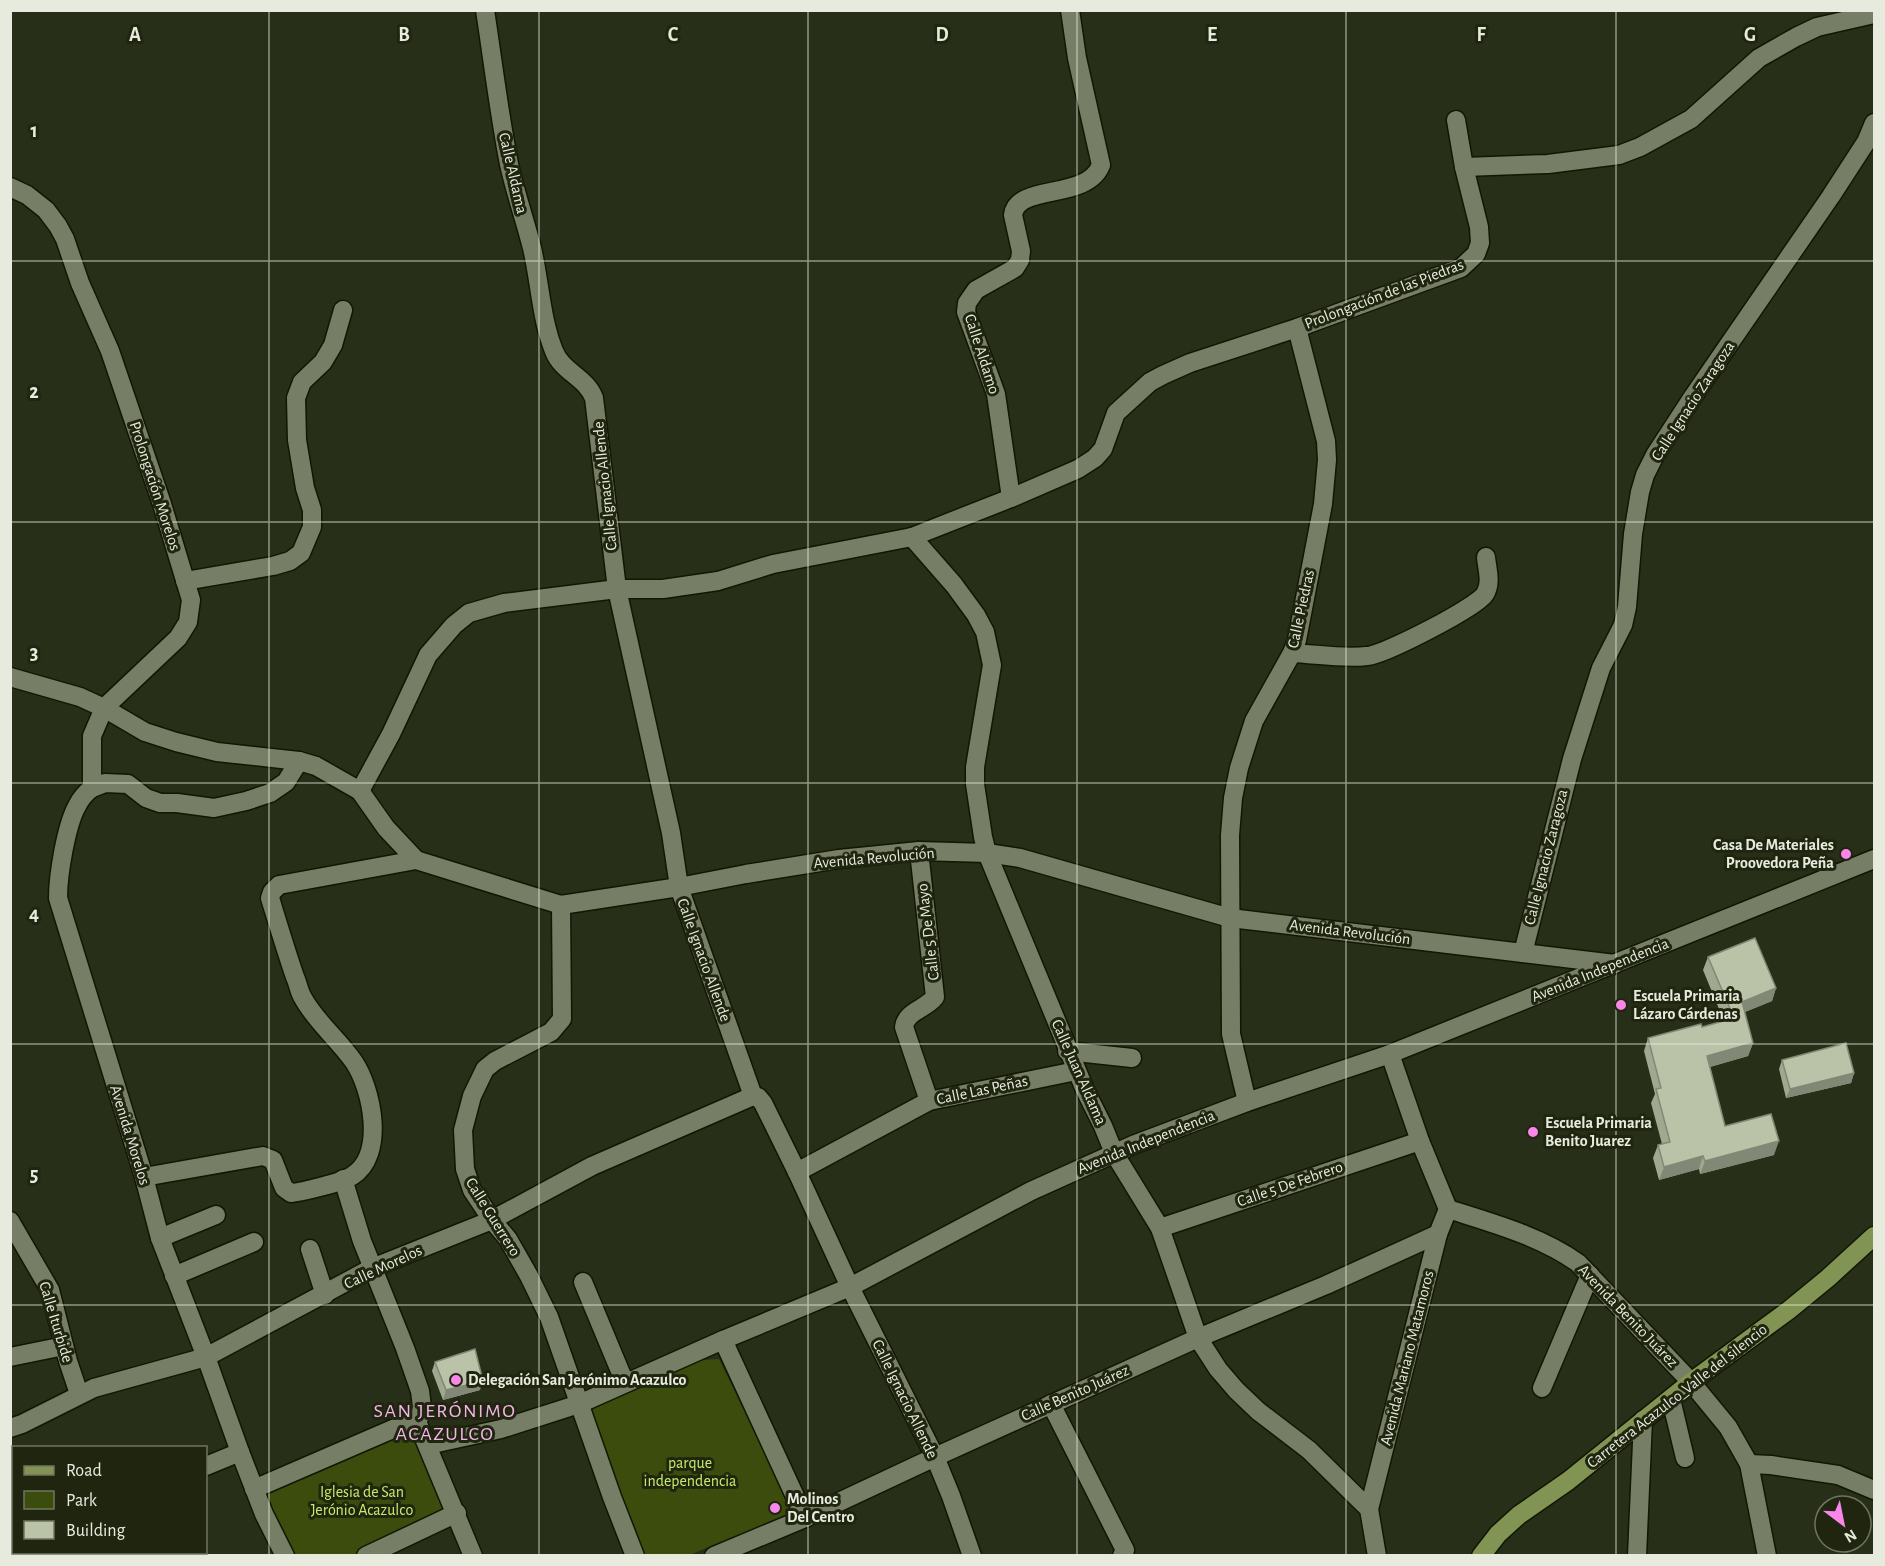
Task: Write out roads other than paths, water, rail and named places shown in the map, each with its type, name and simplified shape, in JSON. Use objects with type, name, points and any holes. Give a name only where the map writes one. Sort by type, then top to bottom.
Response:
[{"type":"main road","name":"Carretera Acazulco_Valle del silencio","points":[[1481,1556],[1498,1534],[1519,1515],[1568,1481],[1691,1382],[1789,1310],[1875,1236]]},
{"type":"street","name":"Calle Aldama","points":[[485,10],[510,167],[532,249],[548,334]]},
{"type":"street","name":"Calle Aldamo","points":[[1011,498],[996,394],[968,320],[967,303],[976,290],[1015,268],[1020,260],[1021,251],[1013,215],[1018,204],[1034,195],[1084,184],[1098,173],[1101,165],[1077,58],[1070,10]]},
{"type":"street","points":[[1464,167],[1548,164],[1619,155],[1640,147],[1691,119],[1760,58],[1787,43],[1817,27],[1875,14]]},
{"type":"street","name":"Prolongación de las Piedras","points":[[360,791],[391,734],[428,655],[454,625],[469,614],[504,603],[616,589],[663,589],[718,581],[773,564],[912,537],[1011,498],[1095,458],[1103,449],[1116,413],[1150,382],[1190,363],[1297,328],[1461,268],[1476,254],[1480,243],[1479,227],[1464,167],[1456,120]]},
{"type":"street","name":"Calle Ignacio Zaragoza","points":[[1523,952],[1572,759],[1601,668],[1623,625],[1628,607],[1632,534],[1640,492],[1646,475],[1655,455],[1694,395],[1831,196],[1866,142],[1875,123]]},
{"type":"street","name":"Prolongación Morelos","points":[[10,187],[27,195],[45,210],[65,239],[80,283],[110,351],[162,504],[191,600],[188,622],[178,638],[104,708]]},
{"type":"street","points":[[185,580],[273,566],[290,561],[301,553],[312,527],[312,510],[305,488],[297,440],[296,398],[302,382],[323,362],[333,345],[343,310]]},
{"type":"street","name":"Calle Piedras","points":[[1230,918],[1230,835],[1233,798],[1239,768],[1254,721],[1297,640],[1323,504],[1328,460],[1326,441],[1297,328]]},
{"type":"street","name":"Calle Ignacio Allende","points":[[548,334],[559,363],[583,381],[591,390],[594,398],[616,589],[671,833],[678,887],[753,1096],[763,1102],[850,1287],[935,1457],[972,1556]]},
{"type":"street","name":"Calle Juan Aldama","points":[[912,537],[954,585],[976,615],[985,632],[992,666],[975,767],[975,784],[987,853],[1011,907],[1076,1071],[1114,1153],[1160,1228],[1198,1338],[1218,1369],[1236,1390],[1258,1411],[1309,1450],[1370,1509]]},
{"type":"street","points":[[1292,653],[1367,656],[1402,644],[1484,596],[1488,587],[1486,557]]},
{"type":"street","points":[[10,677],[80,697],[146,732],[176,742],[217,752],[299,761],[316,766],[360,791],[386,828],[416,860]]},
{"type":"street","points":[[104,708],[92,736],[92,788],[105,783],[128,784],[146,798],[160,803],[177,802],[214,808],[270,794],[286,782],[299,761]]},
{"type":"street","name":"Avenida Morelos","points":[[92,788],[83,796],[71,819],[58,886],[58,898],[144,1177],[160,1238],[254,1489],[285,1556]]},
{"type":"street","name":"Avenida Revolución","points":[[343,1179],[352,1176],[368,1157],[372,1138],[372,1108],[364,1079],[353,1061],[303,997],[270,898],[279,885],[416,860],[561,905],[839,859],[919,851],[987,853],[1020,858],[1230,918],[1615,964]]},
{"type":"street","name":"Calle 5 De Mayo","points":[[919,851],[935,997],[929,1004],[908,1016],[904,1027],[929,1101]]},
{"type":"street","name":"Avenida Independencia","points":[[428,1445],[501,1429],[579,1404],[850,1287],[1031,1191],[1114,1153],[1247,1102],[1390,1054],[1875,859]]},
{"type":"street","name":"Calle Guerrero","points":[[561,905],[562,1019],[551,1032],[485,1068],[472,1096],[462,1130],[465,1169],[472,1190],[508,1239],[549,1317],[635,1556]]},
{"type":"street","points":[[1230,918],[1231,1034],[1247,1102]]},
{"type":"street","points":[[1067,1051],[1132,1058]]},
{"type":"street","points":[[1390,1054],[1420,1141],[1448,1209]]},
{"type":"street","name":"Calle Las Peñas","points":[[797,1172],[929,1101],[1076,1071]]},
{"type":"street","name":"Calle Morelos","points":[[10,1428],[79,1394],[113,1382],[206,1357],[372,1268],[492,1220],[592,1166],[753,1096]]},
{"type":"street","name":"Calle 5 De Febrero","points":[[1160,1228],[1420,1141]]},
{"type":"street","points":[[144,1177],[263,1156],[273,1160],[287,1191],[295,1192],[343,1179],[362,1241],[405,1348],[420,1391],[422,1407],[420,1416],[254,1489]]},
{"type":"street","name":"Avenida Mariano Matamoros","points":[[1370,1509],[1438,1234],[1448,1209]]},
{"type":"street","name":"Avenida Benito Juárez","points":[[1448,1209],[1502,1226],[1554,1249],[1578,1263],[1691,1382],[1728,1427],[1749,1464],[1767,1556]]},
{"type":"street","points":[[160,1238],[216,1215]]},
{"type":"street","name":"Calle Iturbide","points":[[10,1221],[50,1290],[79,1394]]},
{"type":"street","name":"Calle Benito Juárez","points":[[714,1556],[805,1518],[1198,1338],[1326,1285],[1438,1234]]},
{"type":"street","points":[[174,1276],[254,1242]]},
{"type":"street","points":[[310,1249],[325,1295]]},
{"type":"street","points":[[1542,1388],[1590,1275]]},
{"type":"street","points":[[583,1282],[625,1383]]},
{"type":"street","points":[[723,1340],[805,1518]]},
{"type":"street","points":[[10,1357],[64,1346]]},
{"type":"street","points":[[1671,1399],[1685,1458]]},
{"type":"street","points":[[1051,1404],[1126,1554]]},
{"type":"street","points":[[416,1419],[473,1556]]},
{"type":"street","points":[[1637,1556],[1643,1420]]},
{"type":"street","points":[[207,1466],[240,1452]]},
{"type":"street","points":[[1749,1464],[1838,1475],[1875,1490]]},
{"type":"street","points":[[1370,1509],[1373,1553]]},
{"type":"street","points":[[366,1556],[457,1515]]},
{"type":"place","name":"Casa De Materiales Proovedora Peña","points":[[1846,854]]},
{"type":"place","name":"Escuela Primaria Lázaro Cárdenas","points":[[1621,1005]]},
{"type":"place","name":"Escuela Primaria Benito Juarez","points":[[1533,1132]]},
{"type":"place","name":"Delegación San Jerónimo Acazulco","points":[[456,1380]]},
{"type":"place","name":"Molinos Del Centro","points":[[775,1508]]},
{"type":"district","name":"SAN JERÓNIMO ACAZULCO","points":[[445,1422]]},
{"type":"park label","name":"parque independencia","points":[[690,1472]]},
{"type":"park label","name":"Iglesia de San Jerónio Acazulco","points":[[362,1501]]}]
